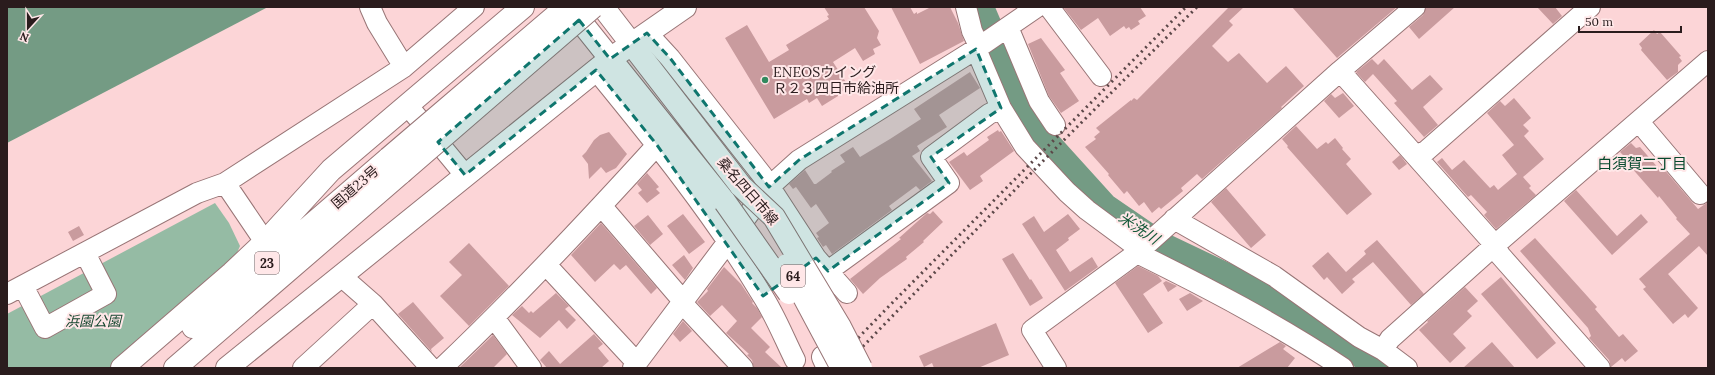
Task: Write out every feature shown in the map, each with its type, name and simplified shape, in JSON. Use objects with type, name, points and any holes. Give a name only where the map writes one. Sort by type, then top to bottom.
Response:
[{"type":"main road","points":[[122,368],[232,273],[265,242],[331,170],[523,7]]},
{"type":"main road","name":"国道23号","points":[[176,368],[566,7]]},
{"type":"main road","name":"桑名四日市線","points":[[569,7],[603,64],[725,202],[788,290],[824,364]]},
{"type":"main road","name":"国道23号","points":[[146,368],[593,7]]},
{"type":"main road","name":"桑名四日市線","points":[[603,7],[639,38],[741,186],[774,217],[840,327],[861,368]]},
{"type":"main road","points":[[227,368],[603,64],[685,7]]},
{"type":"main road","name":"64","points":[[741,186],[768,228],[842,368]]},
{"type":"street","points":[[370,7],[377,22],[404,67]]},
{"type":"street","points":[[85,253],[106,294],[46,328],[15,290],[197,193],[225,183],[404,67],[474,7]]},
{"type":"street","points":[[966,7],[972,31],[979,46],[1000,108],[1025,148],[1087,210],[1133,244],[1139,251],[1275,325],[1342,368]]},
{"type":"street","points":[[545,265],[636,366],[769,187],[799,160],[979,46],[1009,19],[1037,7]]},
{"type":"street","points":[[1049,7],[1101,76]]},
{"type":"street","points":[[1056,368],[1032,330],[1139,251],[1340,70],[1415,7]]},
{"type":"street","points":[[1416,156],[1426,151],[1590,7]]},
{"type":"street","points":[[1009,19],[1038,101],[1055,125]]},
{"type":"street","points":[[639,38],[675,64],[769,187],[822,265],[847,293]]},
{"type":"street","points":[[1383,350],[1390,339],[1495,245],[1708,61]]},
{"type":"street","points":[[603,64],[657,145],[728,242],[762,296],[795,360]]},
{"type":"street","points":[[1340,70],[1495,245],[1500,255],[1600,368]]},
{"type":"street","points":[[408,106],[465,175]]},
{"type":"street","points":[[762,296],[822,265],[949,183],[931,157],[989,114],[1000,108]]},
{"type":"street","points":[[1637,123],[1645,129],[1700,194]]},
{"type":"street","points":[[442,368],[493,320],[601,208],[657,145]]},
{"type":"street","points":[[225,183],[265,242]]},
{"type":"street","points":[[601,208],[604,209],[683,302],[743,368]]},
{"type":"street","points":[[1171,223],[1274,276],[1358,337],[1383,350],[1407,368]]},
{"type":"street","points":[[341,276],[373,304],[430,368]]},
{"type":"street","points":[[303,368],[373,304]]},
{"type":"street","points":[[493,320],[498,323],[531,368]]},
{"type":"highlighted area","points":[[579,20],[610,59],[647,33],[670,58],[769,187],[799,160],[976,49],[1001,108],[931,157],[949,183],[828,271],[816,258],[763,296],[657,145],[596,70],[465,175],[438,142]]},
{"type":"green space","name":"浜園公園","points":[[215,203],[229,223],[240,246],[229,271],[112,368],[7,368],[7,314]]},
{"type":"shaded area","points":[[7,7],[268,7],[7,143]]},
{"type":"building","points":[[824,7],[864,7],[879,31],[877,38],[881,45],[873,49],[875,54],[863,61],[855,48],[833,62],[849,87],[838,94],[838,96],[822,106],[817,98],[809,103],[807,99],[774,119],[725,38],[747,25],[769,62],[789,50],[786,45],[829,19],[827,16],[829,15]]},
{"type":"building","points":[[891,7],[910,7],[914,14],[917,12],[917,14],[931,7],[950,7],[958,23],[964,41],[920,64]]},
{"type":"building","points":[[1063,7],[1140,7],[1146,16],[1138,21],[1140,24],[1131,30],[1129,27],[1126,29],[1124,26],[1110,36],[1098,18],[1081,30]]},
{"type":"building","points":[[1229,7],[1244,7],[1229,21],[1233,25],[1212,46],[1228,62],[1239,53],[1267,83],[1286,66],[1304,86],[1281,107],[1282,108],[1202,179],[1197,174],[1181,188],[1183,191],[1161,209],[1159,207],[1152,213],[1144,202],[1139,206],[1127,191],[1124,194],[1108,175],[1109,174],[1085,147],[1096,139],[1094,137],[1100,132],[1096,128],[1131,100],[1134,98],[1137,100]]},
{"type":"building","points":[[1292,7],[1397,7],[1337,58]]},
{"type":"building","points":[[1426,7],[1455,7],[1419,39],[1409,27],[1423,15]]},
{"type":"building","points":[[1537,7],[1555,7],[1562,16],[1553,24]]},
{"type":"building","points":[[1654,30],[1657,34],[1660,32],[1681,56],[1679,57],[1682,61],[1678,65],[1678,72],[1667,80],[1641,50],[1642,48],[1639,44]]},
{"type":"building","points":[[1041,38],[1065,70],[1060,73],[1079,101],[1061,113],[1049,96],[1028,44]]},
{"type":"building","points":[[1372,59],[1378,65],[1384,59],[1412,90],[1430,75],[1443,89],[1423,107],[1438,125],[1424,137],[1394,103],[1397,101],[1373,74],[1365,82],[1356,72]]},
{"type":"building","points":[[970,72],[980,88],[939,115],[947,127],[917,146],[920,151],[912,156],[932,181],[920,190],[916,186],[889,206],[892,210],[832,254],[826,245],[823,247],[817,238],[819,237],[816,233],[829,223],[816,204],[811,208],[796,187],[793,189],[789,184],[805,170],[814,184],[816,184],[832,172],[831,171],[845,162],[840,155],[853,147],[860,157],[890,139],[921,119],[914,109]]},
{"type":"building","points":[[1343,93],[1354,106],[1339,118],[1324,101],[1331,94],[1335,98]]},
{"type":"building","points":[[1514,98],[1531,118],[1523,125],[1529,131],[1524,136],[1544,159],[1523,177],[1531,186],[1529,188],[1536,195],[1496,229],[1484,215],[1487,212],[1471,195],[1468,197],[1437,162],[1442,158],[1452,170],[1464,160],[1490,188],[1494,185],[1498,190],[1517,174],[1502,155],[1514,145],[1487,113],[1500,101],[1505,106]]},
{"type":"building","points":[[1296,126],[1317,149],[1326,142],[1328,144],[1335,138],[1351,159],[1346,164],[1372,194],[1347,215],[1287,147],[1288,146],[1282,139]]},
{"type":"building","points":[[998,130],[999,132],[1001,131],[1014,151],[980,176],[983,181],[970,190],[949,162],[964,152],[967,156],[989,140],[987,137]]},
{"type":"building","points":[[609,132],[627,154],[616,168],[606,173],[601,167],[589,179],[588,164],[582,156],[594,140],[600,135]]},
{"type":"building","points":[[1631,143],[1636,148],[1640,147],[1660,170],[1663,168],[1698,209],[1708,202],[1708,256],[1699,246],[1668,274],[1698,308],[1688,318],[1685,314],[1673,324],[1643,289],[1646,287],[1639,279],[1690,234],[1676,219],[1677,218],[1659,196],[1658,198],[1623,158],[1625,157],[1620,152]]},
{"type":"building","points":[[1400,155],[1407,164],[1399,170],[1392,162]]},
{"type":"building","points":[[647,173],[659,187],[656,189],[660,193],[647,203],[638,193],[642,190],[637,184]]},
{"type":"building","points":[[1226,188],[1266,235],[1251,248],[1211,202]]},
{"type":"building","points":[[1576,190],[1617,236],[1641,214],[1648,222],[1612,255],[1564,201]]},
{"type":"building","points":[[933,211],[943,222],[923,241],[924,242],[906,257],[907,259],[880,278],[863,294],[850,279],[901,239],[899,238],[927,213],[930,214]]},
{"type":"building","points":[[683,214],[705,242],[689,254],[667,226]]},
{"type":"building","points":[[1068,214],[1080,229],[1056,250],[1070,272],[1092,257],[1098,267],[1065,291],[1022,224],[1034,216],[1044,232]]},
{"type":"building","points":[[648,215],[663,234],[650,245],[634,226]]},
{"type":"building","points":[[601,223],[657,288],[651,294],[626,265],[620,270],[614,264],[595,282],[571,255]]},
{"type":"building","points":[[79,226],[84,235],[73,241],[68,232]]},
{"type":"building","points":[[1535,238],[1597,307],[1595,309],[1619,337],[1623,334],[1638,351],[1625,362],[1622,358],[1611,367],[1609,360],[1589,338],[1591,336],[1588,328],[1520,251]]},
{"type":"building","points":[[1377,240],[1424,294],[1411,305],[1373,262],[1352,279],[1355,282],[1342,294],[1327,277],[1324,280],[1312,266],[1328,252],[1346,272],[1366,254],[1364,251]]},
{"type":"building","points":[[469,243],[509,286],[469,326],[440,296],[462,275],[449,262]]},
{"type":"building","points":[[1013,253],[1043,298],[1030,306],[1002,259]]},
{"type":"building","points":[[684,255],[693,268],[685,280],[672,265]]},
{"type":"building","points":[[1138,266],[1158,276],[1162,281],[1143,294],[1163,323],[1148,333],[1115,283]]},
{"type":"building","points":[[724,267],[741,284],[753,302],[752,303],[757,308],[762,317],[751,328],[770,347],[765,352],[782,368],[754,368],[752,360],[747,355],[749,354],[726,333],[737,321],[722,305],[710,316],[697,302],[708,291],[707,289]]},
{"type":"building","points":[[1501,277],[1556,343],[1537,359],[1481,294]]},
{"type":"building","points":[[1166,281],[1177,286],[1168,292],[1163,283]]},
{"type":"building","points":[[1465,287],[1478,301],[1467,311],[1472,316],[1453,334],[1466,348],[1450,363],[1419,330]]},
{"type":"building","points":[[556,293],[569,306],[565,309],[576,320],[567,329],[559,320],[540,338],[512,315],[522,306],[529,313],[531,311],[533,313]]},
{"type":"building","points":[[1190,293],[1203,301],[1187,311],[1179,299]]},
{"type":"building","points":[[413,302],[444,338],[431,349],[432,352],[398,314]]},
{"type":"building","points":[[683,321],[692,331],[680,342],[673,334]]},
{"type":"building","points":[[996,323],[1009,355],[978,368],[934,368],[932,363],[924,367],[919,356]]},
{"type":"building","points":[[594,334],[603,344],[598,348],[609,361],[601,368],[547,368],[540,360],[549,351],[560,364]]},
{"type":"building","points":[[493,335],[507,354],[493,368],[459,368]]},
{"type":"building","points":[[1280,342],[1286,346],[1283,349],[1295,358],[1287,368],[1237,368]]},
{"type":"building","points":[[1492,342],[1515,368],[1463,368]]},
{"type":"waterway","name":"米洗川","points":[[982,7],[1026,110],[1039,132],[1106,206],[1160,243],[1250,286],[1349,348],[1377,368]]},
{"type":"railway","points":[[829,368],[1186,7]]},
{"type":"railway","points":[[842,368],[1040,164],[1197,7]]},
{"type":"place","name":"ENEOSウイング Ｒ２３四日市給油所","points":[[765,80]]},
{"type":"district","name":"白須賀二丁目","points":[[1642,163]]}]
